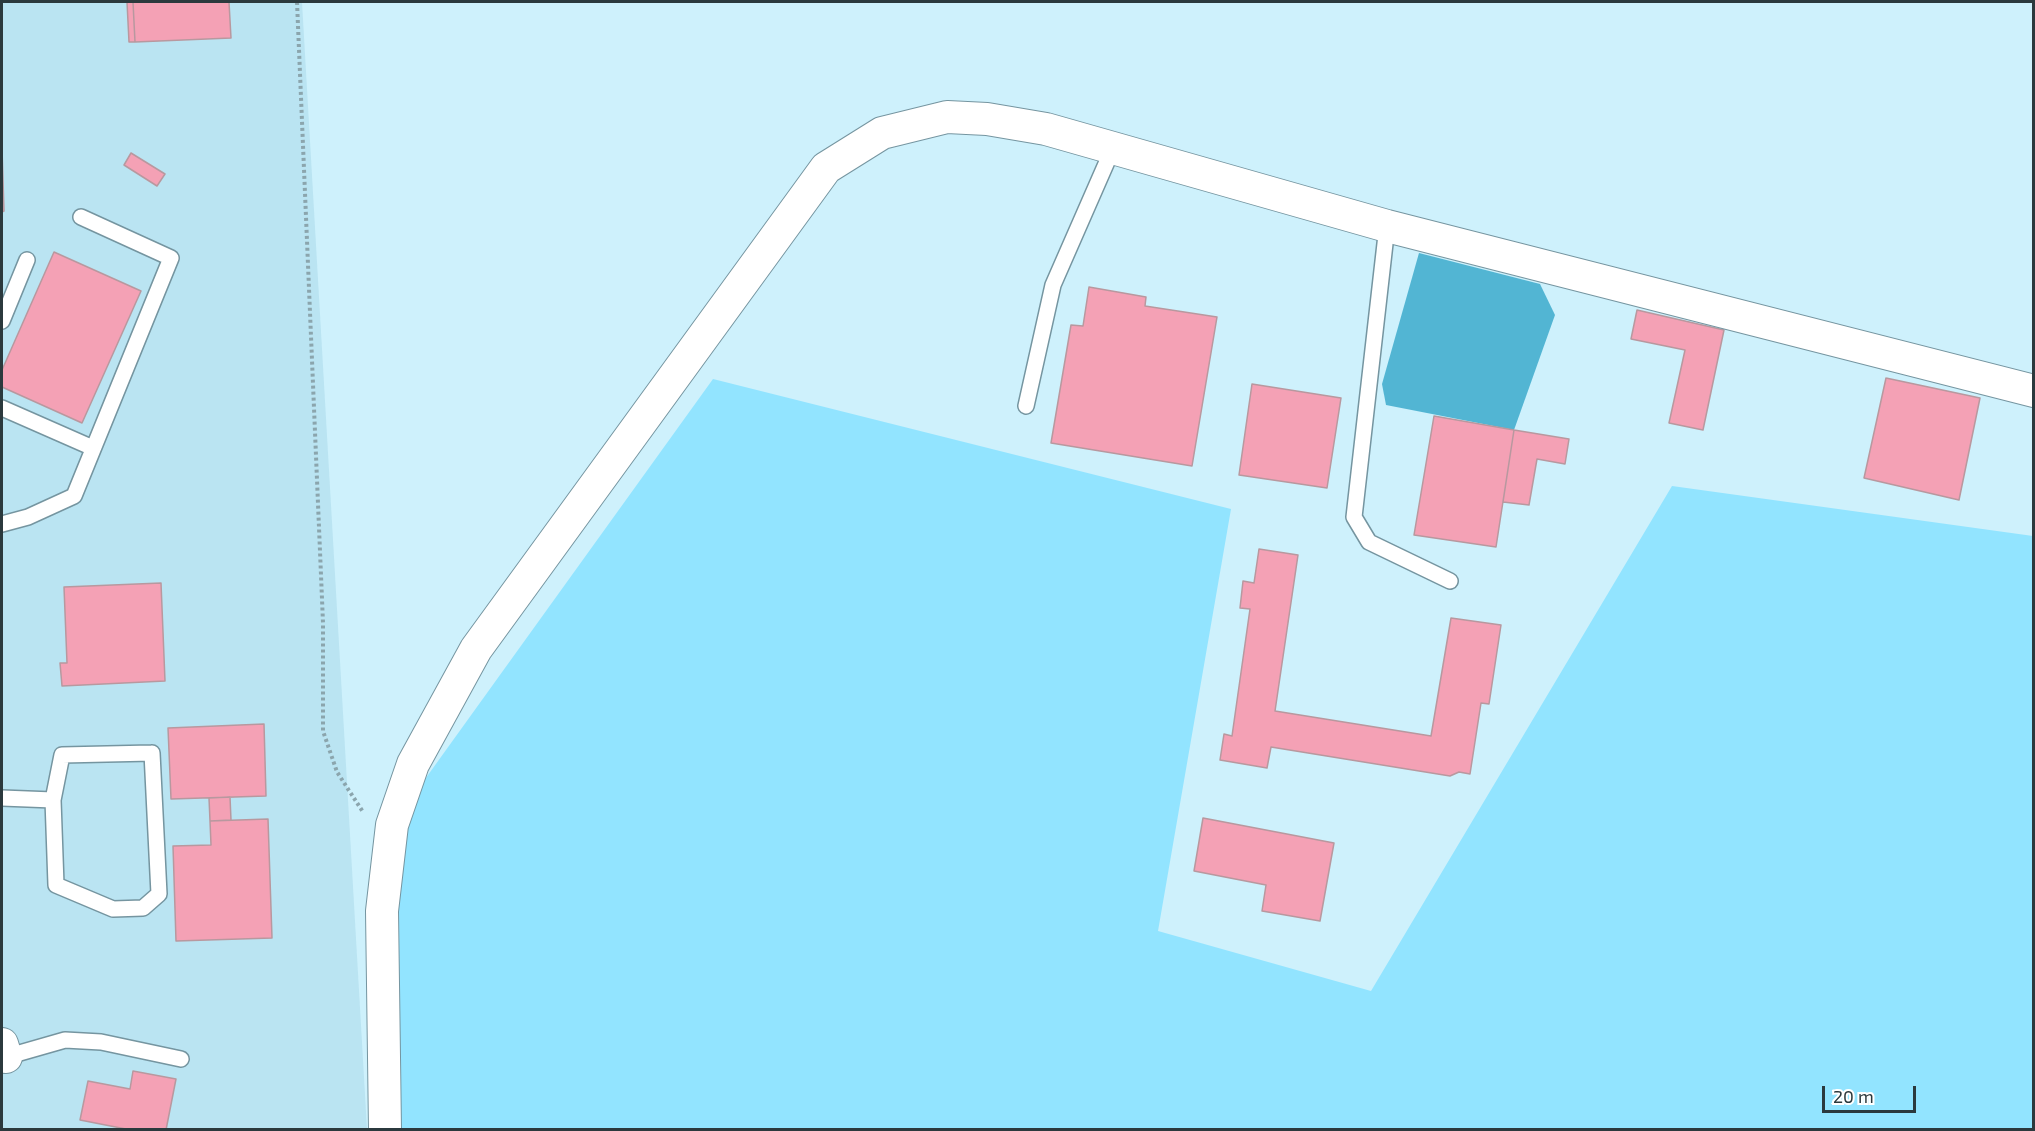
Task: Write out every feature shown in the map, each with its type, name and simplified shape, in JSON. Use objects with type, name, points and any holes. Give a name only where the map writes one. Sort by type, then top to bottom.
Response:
[{"type":"street","points":[[385,1130],[382,911],[392,825],[413,764],[476,649],[826,168],[882,133],[947,117],[987,118],[1046,129],[1387,226],[2034,391]]},
{"type":"lane","points":[[1026,406],[1053,285],[1113,148]]},
{"type":"lane","points":[[2,524],[28,517],[74,496],[171,258],[81,217]]},
{"type":"lane","points":[[1387,226],[1354,517],[1369,542],[1449,581]]},
{"type":"lane","points":[[2,321],[27,260]]},
{"type":"lane","points":[[2,408],[93,448]]},
{"type":"lane","points":[[152,753],[159,894],[143,908],[113,909],[56,885],[53,800],[62,755],[152,753]]},
{"type":"lane","points":[[2,798],[53,800]]},
{"type":"lane","points":[[3,1056],[65,1040],[101,1042],[181,1059]]},
{"type":"path","points":[[297,2],[323,623],[323,731],[337,772],[363,813]]},
{"type":"shaded area","points":[[2,2],[302,2],[367,1129],[2,1130]]},
{"type":"shaded area","points":[[1419,253],[1540,284],[1555,315],[1514,430],[1386,405],[1382,384]]},
{"type":"shaded area","points":[[713,379],[1231,509],[1158,931],[1371,991],[1672,486],[2033,536],[2033,1129],[395,1129],[392,825]]},
{"type":"building","points":[[127,2],[133,2],[135,42],[129,42]]},
{"type":"building","points":[[133,2],[229,2],[231,38],[135,42]]},
{"type":"building","points":[[2,149],[4,211],[2,212]]},
{"type":"building","points":[[131,153],[165,174],[157,186],[124,165]]},
{"type":"building","points":[[54,252],[141,291],[82,423],[2,387],[2,370]]},
{"type":"building","points":[[1089,287],[1146,297],[1145,306],[1217,317],[1192,466],[1051,443],[1071,325],[1083,326]]},
{"type":"building","points":[[1637,310],[1724,330],[1703,430],[1669,423],[1685,350],[1631,339]]},
{"type":"building","points":[[1886,378],[1980,398],[1959,500],[1864,478]]},
{"type":"building","points":[[1252,384],[1341,398],[1327,488],[1239,475]]},
{"type":"building","points":[[1434,416],[1514,430],[1496,547],[1414,535]]},
{"type":"building","points":[[1514,430],[1569,439],[1565,464],[1537,459],[1529,505],[1503,502]]},
{"type":"building","points":[[1259,549],[1298,555],[1275,711],[1431,736],[1451,618],[1501,625],[1489,704],[1481,703],[1470,774],[1459,772],[1450,776],[1271,747],[1267,768],[1220,760],[1224,734],[1232,736],[1250,609],[1240,608],[1243,581],[1254,583]]},
{"type":"building","points":[[161,583],[165,681],[62,686],[60,663],[67,663],[64,587]]},
{"type":"building","points":[[264,724],[266,796],[171,799],[168,728]]},
{"type":"building","points":[[230,797],[231,820],[210,821],[209,798]]},
{"type":"building","points":[[1203,818],[1334,843],[1320,921],[1262,911],[1266,885],[1194,871]]},
{"type":"building","points":[[268,819],[272,938],[176,941],[173,846],[211,845],[210,821]]},
{"type":"building","points":[[133,1071],[176,1079],[166,1130],[131,1130],[80,1120],[88,1081],[130,1089]]}]
